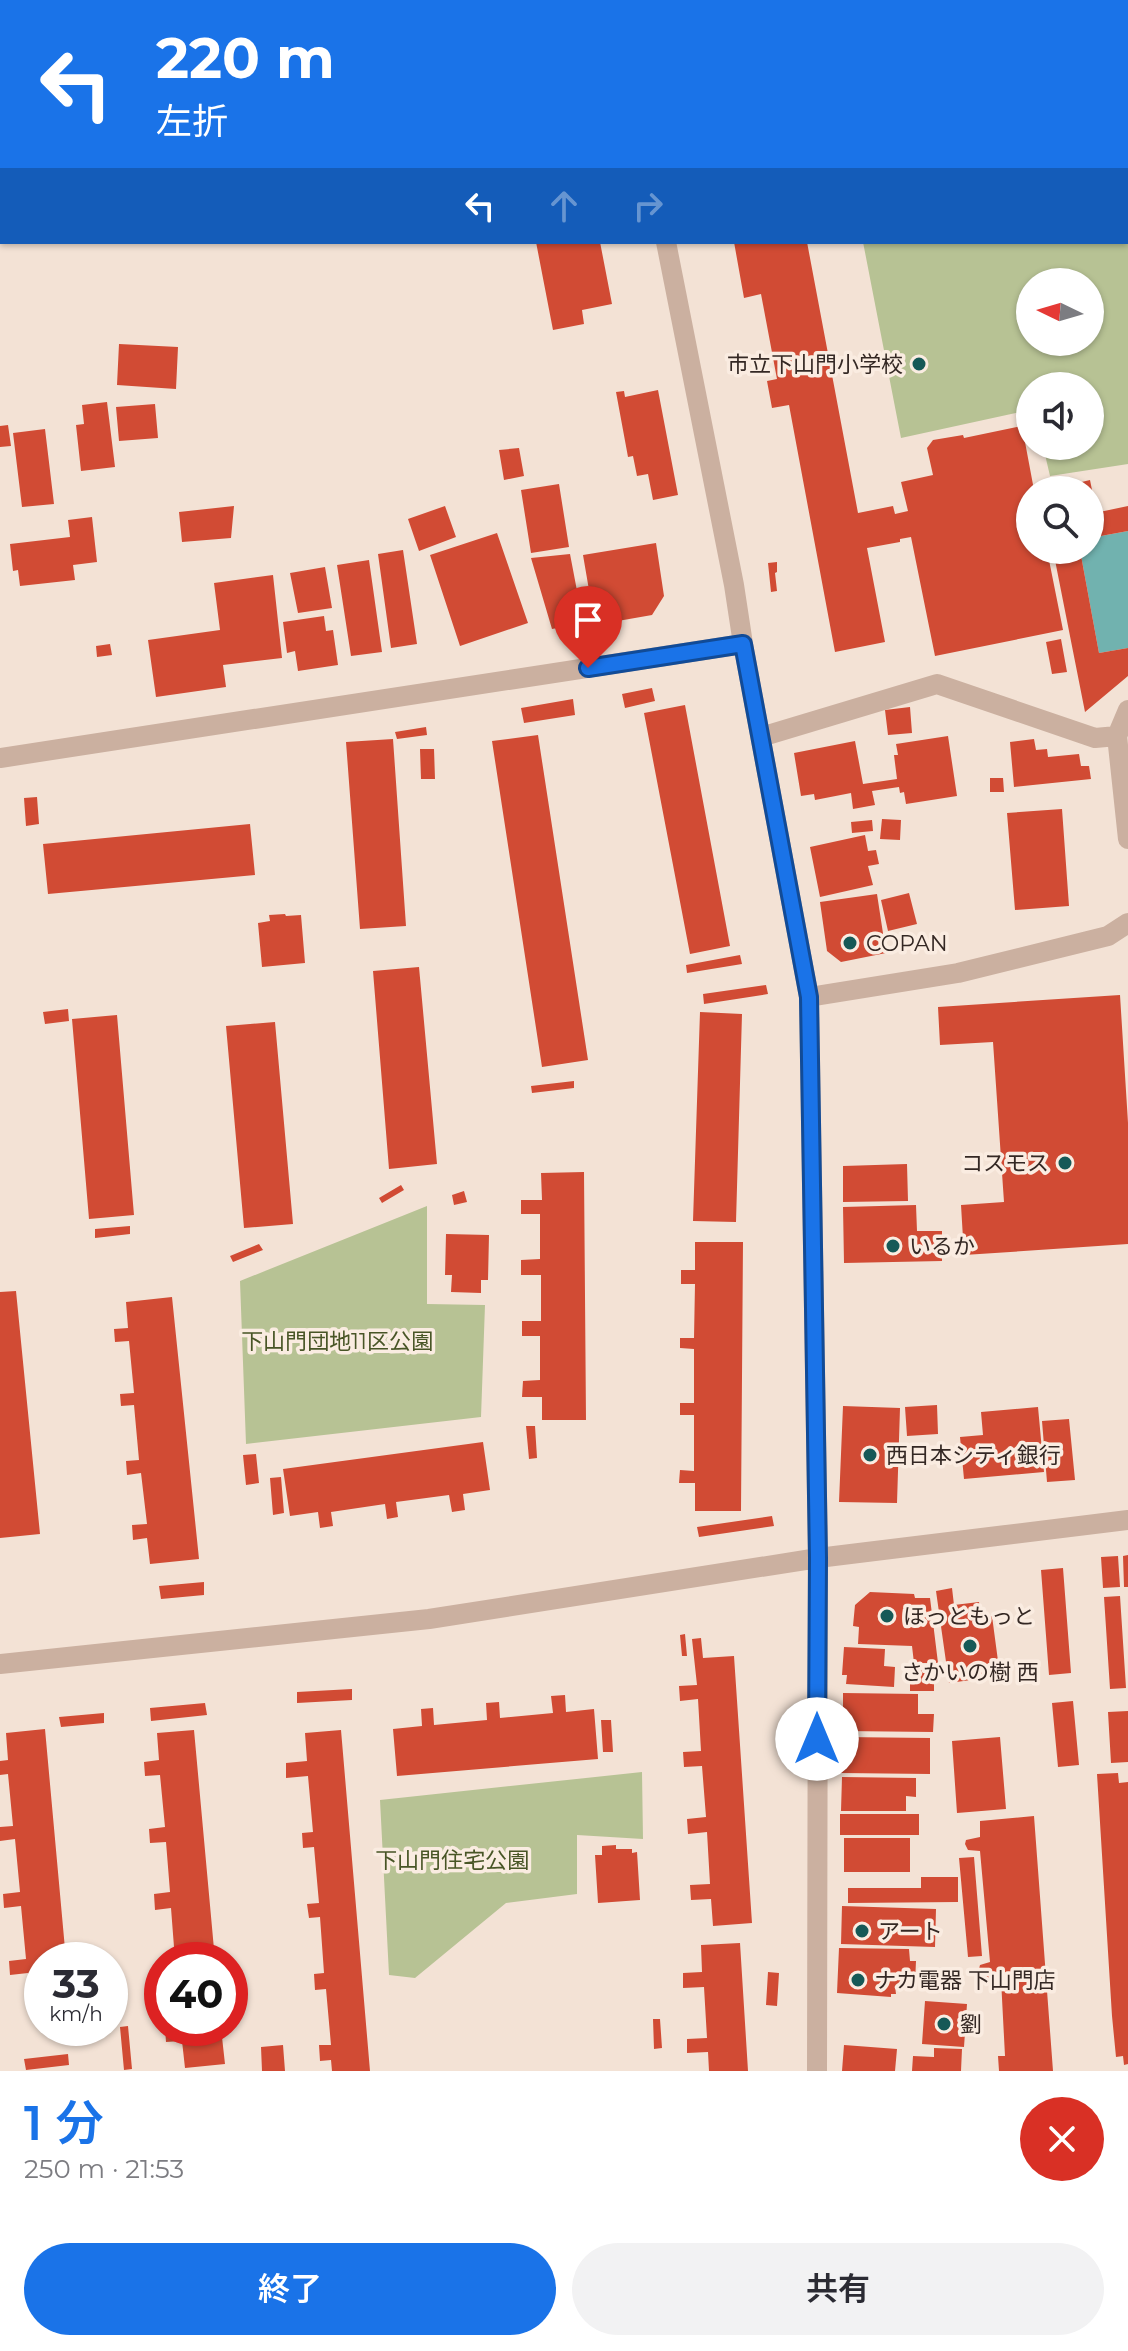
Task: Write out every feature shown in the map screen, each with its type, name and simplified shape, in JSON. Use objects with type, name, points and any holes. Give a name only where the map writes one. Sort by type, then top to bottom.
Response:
[{"type":"street","points":[[666,244],[734,585],[809,997],[818,1558],[817,2071]]},
{"type":"street","points":[[0,758],[743,644]]},
{"type":"street","points":[[761,737],[937,684],[1095,738],[1117,736]]},
{"type":"street","points":[[1128,710],[1117,736],[1128,839]]},
{"type":"street","points":[[809,997],[958,973],[1108,936],[1128,923]]},
{"type":"street","points":[[0,1664],[429,1619],[818,1558],[1128,1520]]},
{"type":"green space","points":[[863,244],[1128,244],[1128,464],[1050,476],[1046,460],[1104,460],[1104,372],[1016,372],[1016,413],[901,438]]},
{"type":"green space","name":"下山門団地11区公園","points":[[427,1206],[427,1304],[485,1305],[481,1417],[246,1444],[240,1281]]},
{"type":"green space","name":"下山門住宅公園","points":[[642,1772],[643,1839],[577,1835],[577,1894],[506,1903],[415,1978],[389,1975],[380,1800]]},
{"type":"water","points":[[1128,531],[1128,648],[1099,653],[1083,564],[1104,564],[1104,535]]},
{"type":"building","points":[[536,244],[600,244],[612,304],[582,310],[584,324],[553,330]]},
{"type":"building","points":[[734,244],[807,244],[858,513],[893,506],[895,514],[908,511],[901,482],[933,475],[927,448],[933,440],[963,435],[964,438],[1016,427],[1016,460],[1028,460],[1031,476],[1016,476],[1016,564],[1050,564],[1063,630],[935,656],[911,537],[867,548],[885,642],[835,652],[789,405],[772,408],[767,381],[777,379],[761,294],[744,298]]},
{"type":"building","points":[[119,344],[178,347],[176,389],[117,385]]},
{"type":"building","points":[[658,390],[678,495],[653,500],[648,474],[637,476],[633,456],[628,457],[616,392],[624,391],[625,397]]},
{"type":"building","points":[[107,402],[115,467],[81,471],[76,425],[84,424],[82,405]]},
{"type":"building","points":[[155,404],[158,438],[119,441],[116,407]]},
{"type":"building","points":[[8,425],[11,446],[0,447],[0,426]]},
{"type":"building","points":[[45,429],[54,504],[22,507],[13,433]]},
{"type":"building","points":[[519,448],[524,476],[504,480],[499,450]]},
{"type":"building","points":[[559,484],[569,547],[531,553],[521,490]]},
{"type":"building","points":[[234,506],[231,538],[182,542],[179,512]]},
{"type":"building","points":[[445,506],[456,537],[419,551],[408,519]]},
{"type":"building","points":[[1128,506],[1128,531],[1104,535],[1104,511]]},
{"type":"building","points":[[92,517],[97,562],[73,565],[75,580],[20,586],[18,570],[13,571],[10,544],[70,537],[68,520]]},
{"type":"building","points":[[497,533],[528,623],[460,646],[430,555]]},
{"type":"building","points":[[656,543],[664,596],[652,615],[595,625],[583,555]]},
{"type":"building","points":[[403,550],[417,644],[391,648],[378,554]]},
{"type":"building","points":[[570,554],[578,596],[573,597],[578,624],[552,629],[531,558]]},
{"type":"building","points":[[369,560],[382,652],[351,656],[337,565]]},
{"type":"building","points":[[777,562],[777,591],[771,592],[768,563]]},
{"type":"building","points":[[1056,564],[1083,564],[1099,653],[1128,648],[1128,676],[1085,712]]},
{"type":"building","points":[[325,567],[332,608],[298,613],[290,573]]},
{"type":"building","points":[[273,575],[282,658],[223,665],[226,687],[156,697],[148,640],[220,630],[214,583]]},
{"type":"building","points":[[324,616],[326,631],[333,630],[338,665],[298,671],[295,651],[287,653],[283,622]]},
{"type":"building","points":[[1061,639],[1067,672],[1052,674],[1046,642]]},
{"type":"building","points":[[110,644],[112,655],[97,657],[96,646]]},
{"type":"building","points":[[652,688],[655,701],[625,708],[622,694]]},
{"type":"building","points":[[573,699],[575,715],[524,723],[521,708]]},
{"type":"building","points":[[685,705],[730,946],[690,954],[644,713]]},
{"type":"building","points":[[910,707],[912,733],[888,735],[885,710]]},
{"type":"building","points":[[426,727],[427,735],[397,739],[395,732]]},
{"type":"building","points":[[538,735],[588,1060],[542,1067],[492,741]]},
{"type":"building","points":[[948,736],[957,796],[906,804],[904,792],[900,793],[899,787],[872,791],[875,805],[853,809],[851,793],[815,800],[814,794],[801,796],[794,753],[855,741],[863,784],[897,779],[896,744]]},
{"type":"building","points":[[393,739],[406,926],[360,929],[346,742]]},
{"type":"building","points":[[1034,739],[1036,750],[1047,749],[1048,757],[1079,754],[1081,766],[1089,766],[1091,779],[1014,787],[1010,742]]},
{"type":"building","points":[[420,749],[434,749],[435,779],[421,779]]},
{"type":"building","points":[[990,778],[1003,778],[1004,792],[990,792]]},
{"type":"building","points":[[37,797],[39,824],[26,826],[24,798]]},
{"type":"building","points":[[1062,809],[1069,906],[1015,910],[1007,813]]},
{"type":"building","points":[[882,819],[901,820],[900,840],[880,839]]},
{"type":"building","points":[[872,820],[873,831],[852,833],[851,822]]},
{"type":"building","points":[[250,824],[255,875],[48,894],[43,844]]},
{"type":"building","points":[[865,835],[868,851],[876,850],[879,864],[868,866],[873,885],[820,897],[810,847]]},
{"type":"building","points":[[909,893],[917,924],[888,931],[881,900]]},
{"type":"building","points":[[877,894],[886,953],[841,962],[827,951],[820,902]]},
{"type":"building","points":[[269,915],[301,915],[305,963],[262,967],[258,923],[270,921]]},
{"type":"building","points":[[740,955],[742,964],[687,973],[686,965]]},
{"type":"building","points":[[419,967],[437,1164],[389,1169],[373,971]]},
{"type":"building","points":[[766,985],[768,994],[704,1004],[703,994]]},
{"type":"building","name":"コスモス","points":[[1120,995],[1128,1123],[1128,1244],[964,1255],[961,1205],[1004,1202],[993,1042],[940,1045],[938,1007]]},
{"type":"building","points":[[68,1009],[69,1021],[45,1024],[43,1012]]},
{"type":"building","points":[[700,1012],[742,1014],[736,1222],[693,1221]]},
{"type":"building","points":[[117,1015],[134,1215],[89,1219],[72,1019]]},
{"type":"building","points":[[275,1022],[293,1224],[244,1228],[226,1026]]},
{"type":"building","points":[[574,1081],[574,1088],[532,1093],[531,1086]]},
{"type":"building","name":"いるか","points":[[907,1164],[908,1201],[843,1202],[843,1166]]},
{"type":"building","points":[[584,1172],[586,1420],[542,1420],[542,1397],[522,1397],[523,1381],[540,1380],[540,1336],[522,1336],[522,1321],[541,1321],[541,1275],[521,1275],[521,1260],[540,1259],[540,1214],[521,1214],[521,1200],[542,1200],[541,1173]]},
{"type":"building","points":[[401,1185],[404,1190],[382,1203],[379,1198]]},
{"type":"building","points":[[464,1191],[467,1202],[454,1205],[452,1195]]},
{"type":"building","name":"いるか","points":[[916,1205],[917,1231],[942,1231],[942,1261],[844,1263],[843,1207]]},
{"type":"building","points":[[130,1226],[130,1234],[95,1238],[95,1229]]},
{"type":"building","points":[[446,1234],[489,1235],[488,1280],[481,1280],[481,1293],[451,1292],[452,1275],[445,1275]]},
{"type":"building","points":[[695,1242],[743,1242],[741,1511],[695,1511],[695,1483],[679,1483],[680,1470],[694,1471],[694,1415],[680,1415],[680,1403],[694,1403],[694,1349],[680,1348],[680,1338],[694,1338],[695,1284],[681,1284],[681,1270],[695,1270]]},
{"type":"building","points":[[259,1244],[263,1250],[233,1262],[230,1256]]},
{"type":"building","points":[[16,1291],[40,1534],[0,1538],[0,1292]]},
{"type":"building","points":[[172,1297],[199,1559],[150,1564],[147,1538],[133,1540],[132,1525],[147,1524],[141,1473],[127,1475],[126,1461],[139,1460],[134,1405],[121,1406],[120,1394],[134,1393],[129,1341],[115,1342],[114,1329],[128,1328],[126,1302]]},
{"type":"building","points":[[937,1405],[938,1434],[907,1436],[905,1407]]},
{"type":"building","name":"西日本シティ銀行","points":[[843,1406],[900,1408],[897,1503],[839,1502]]},
{"type":"building","points":[[1038,1407],[1044,1472],[964,1479],[960,1437],[983,1435],[981,1412]]},
{"type":"building","points":[[1069,1419],[1075,1480],[1047,1482],[1042,1421]]},
{"type":"building","points":[[526,1426],[535,1426],[537,1458],[529,1459]]},
{"type":"building","points":[[483,1442],[490,1490],[463,1494],[465,1510],[452,1512],[449,1495],[396,1502],[398,1517],[387,1519],[385,1504],[331,1512],[333,1526],[320,1528],[318,1512],[290,1516],[283,1469]]},
{"type":"building","points":[[256,1454],[259,1483],[246,1485],[243,1455]]},
{"type":"building","points":[[281,1477],[284,1513],[273,1515],[270,1478]]},
{"type":"building","points":[[772,1516],[774,1526],[699,1537],[697,1527]]},
{"type":"building","points":[[1128,1555],[1128,1587],[1124,1587],[1123,1556]]},
{"type":"building","points":[[1118,1556],[1120,1587],[1103,1588],[1101,1557]]},
{"type":"building","points":[[1063,1568],[1071,1673],[1049,1675],[1041,1570]]},
{"type":"building","points":[[204,1582],[204,1595],[161,1599],[159,1586]]},
{"type":"building","name":"さかいの樹 西","points":[[952,1588],[954,1605],[979,1602],[981,1617],[992,1616],[1000,1676],[949,1683],[936,1591]]},
{"type":"building","points":[[870,1592],[930,1598],[938,1663],[914,1663],[912,1646],[858,1644],[859,1627],[853,1626],[855,1605]]},
{"type":"building","points":[[1120,1596],[1126,1688],[1110,1689],[1104,1597]]},
{"type":"building","points":[[685,1634],[687,1656],[682,1656],[680,1635]]},
{"type":"building","points":[[701,1638],[703,1658],[734,1656],[752,1923],[713,1926],[711,1899],[691,1900],[690,1885],[710,1884],[707,1832],[688,1834],[687,1819],[706,1817],[702,1766],[684,1767],[683,1752],[701,1751],[698,1699],[680,1701],[679,1686],[697,1685],[692,1639]]},
{"type":"building","points":[[844,1647],[885,1649],[884,1666],[895,1667],[894,1687],[846,1684],[847,1675],[842,1675]]},
{"type":"building","points":[[910,1665],[934,1665],[934,1691],[910,1691]]},
{"type":"building","points":[[352,1689],[352,1700],[297,1703],[297,1692]]},
{"type":"building","points":[[843,1693],[918,1694],[918,1714],[934,1714],[933,1732],[843,1731]]},
{"type":"building","points":[[565,1695],[566,1712],[594,1709],[598,1759],[397,1776],[393,1729],[422,1726],[421,1709],[433,1708],[434,1725],[487,1720],[486,1703],[499,1702],[500,1718],[553,1713],[551,1696]]},
{"type":"building","points":[[1073,1701],[1079,1765],[1058,1767],[1052,1703]]},
{"type":"building","points":[[205,1703],[207,1715],[151,1721],[150,1708]]},
{"type":"building","points":[[1128,1711],[1128,1762],[1111,1763],[1108,1712]]},
{"type":"building","points":[[104,1713],[104,1723],[61,1727],[59,1717]]},
{"type":"building","points":[[601,1720],[611,1720],[613,1752],[603,1752]]},
{"type":"building","points":[[45,1729],[64,1942],[24,1942],[21,1906],[4,1908],[3,1894],[20,1892],[15,1839],[0,1841],[0,1827],[13,1826],[8,1774],[0,1775],[0,1761],[8,1760],[6,1733]]},
{"type":"building","points":[[194,1730],[213,1942],[174,1942],[171,1908],[155,1910],[154,1894],[170,1892],[166,1842],[150,1843],[149,1829],[165,1827],[160,1775],[145,1776],[144,1762],[159,1760],[157,1733]]},
{"type":"building","points":[[341,1730],[370,2071],[332,2071],[331,2060],[320,2061],[319,2045],[331,2045],[326,1989],[315,1990],[314,1974],[324,1973],[320,1917],[309,1918],[307,1904],[319,1903],[314,1847],[303,1848],[302,1833],[313,1832],[308,1776],[286,1778],[286,1763],[307,1761],[305,1733]]},
{"type":"building","points":[[842,1737],[930,1738],[930,1774],[841,1773]]},
{"type":"building","points":[[1000,1737],[1006,1809],[957,1813],[952,1741]]},
{"type":"building","points":[[1118,1773],[1119,1783],[1128,1782],[1128,2064],[1124,2065],[1123,2056],[1116,2057],[1112,2016],[1097,1774]]},
{"type":"building","points":[[842,1777],[916,1778],[916,1797],[906,1796],[906,1811],[841,1811]]},
{"type":"building","points":[[840,1814],[919,1814],[919,1835],[840,1835]]},
{"type":"building","points":[[1034,1816],[1053,2071],[999,2071],[998,2056],[1005,2056],[1001,1979],[987,1979],[978,1973],[980,1965],[990,1962],[980,1851],[968,1850],[965,1844],[966,1840],[980,1837],[980,1821]]},
{"type":"building","points":[[844,1838],[910,1838],[910,1872],[844,1872]]},
{"type":"building","points":[[616,1845],[616,1849],[637,1852],[640,1900],[598,1903],[595,1855],[602,1855],[602,1846]]},
{"type":"building","points":[[974,1857],[982,1956],[968,1957],[959,1858]]},
{"type":"building","points":[[921,1877],[958,1877],[958,1902],[848,1903],[848,1888],[921,1888]]},
{"type":"building","points":[[842,1906],[936,1909],[935,1947],[841,1944]]},
{"type":"building","points":[[740,1943],[748,2071],[709,2071],[708,2052],[687,2053],[687,2039],[707,2038],[704,1987],[683,1988],[683,1973],[702,1972],[701,1945]]},
{"type":"building","points":[[839,1948],[909,1949],[910,1961],[916,1961],[915,1983],[910,1983],[909,1987],[895,1986],[896,1994],[891,1994],[891,1997],[837,1993]]},
{"type":"building","points":[[24,1959],[24,1973],[10,1975],[9,1961]]},
{"type":"building","points":[[768,1972],[779,1973],[777,2006],[766,2005]]},
{"type":"building","name":"劉","points":[[925,2001],[967,2004],[964,2047],[922,2044]]},
{"type":"building","points":[[653,2019],[660,2019],[662,2048],[654,2049]]},
{"type":"building","points":[[128,2026],[132,2069],[124,2070],[122,2046],[128,2046]]},
{"type":"building","points":[[283,2045],[285,2071],[262,2071],[261,2047]]},
{"type":"building","points":[[844,2045],[897,2049],[895,2071],[842,2071]]},
{"type":"building","points":[[183,2046],[223,2046],[225,2064],[185,2068]]},
{"type":"building","points":[[934,2048],[962,2049],[961,2071],[912,2071],[913,2056],[934,2057]]},
{"type":"building","points":[[68,2054],[69,2065],[26,2070],[24,2059]]},
{"type":"place","name":"市立下山門小学校","points":[[919,364]]},
{"type":"place","name":"COPAN","points":[[850,943]]},
{"type":"place","name":"コスモス","points":[[1065,1163]]},
{"type":"place","name":"いるか","points":[[893,1246]]},
{"type":"place","name":"西日本シティ銀行","points":[[870,1455]]},
{"type":"place","name":"ほっともっと","points":[[887,1616]]},
{"type":"place","name":"さかいの樹 西","points":[[970,1646]]},
{"type":"place","name":"アート","points":[[862,1931]]},
{"type":"place","name":"ナカ電器 下山門店","points":[[858,1980]]},
{"type":"place","name":"劉","points":[[944,2024]]},
{"type":"route","points":[[588,668],[743,644],[809,997],[818,1558],[817,1739]]}]
